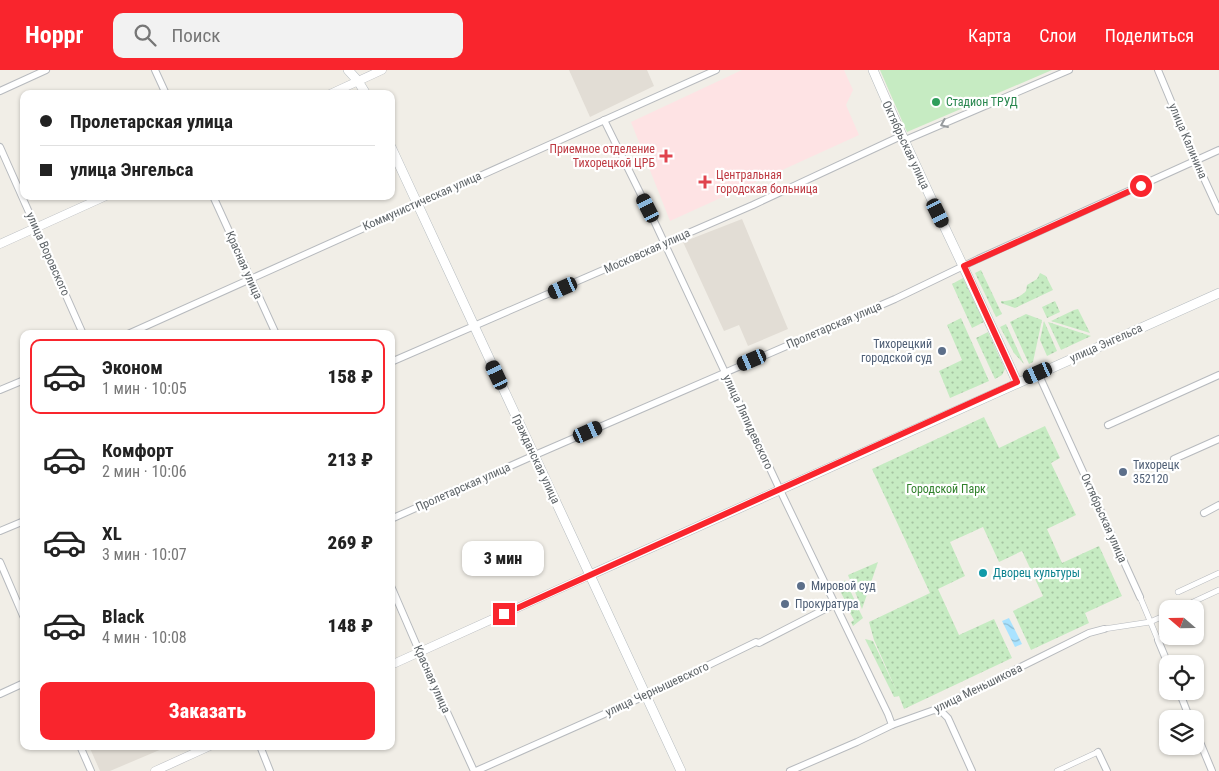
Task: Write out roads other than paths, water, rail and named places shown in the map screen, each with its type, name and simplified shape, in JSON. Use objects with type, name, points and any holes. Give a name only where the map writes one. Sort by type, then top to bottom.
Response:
[{"type":"main road","points":[[348,70],[364,90]]},
{"type":"main road","name":"Октябрьская улица","points":[[873,70],[902,139],[964,266],[1017,382]]},
{"type":"main road","name":"Гражданская улица","points":[[395,155],[647,696],[680,771]]},
{"type":"main road","name":"улица Энгельса","points":[[590,575],[1219,293]]},
{"type":"street","points":[[0,91],[46,70]]},
{"type":"street","points":[[155,70],[164,90]]},
{"type":"street","points":[[339,90],[382,70]]},
{"type":"street","name":"Коммунистическая улица","points":[[137,330],[716,70]]},
{"type":"street","name":"Московская улица","points":[[395,360],[902,139],[1069,70]]},
{"type":"street","name":"улица Калинина","points":[[1158,70],[1196,161],[1219,210]]},
{"type":"street","name":"улица Ляпидевского","points":[[604,120],[892,725]]},
{"type":"street","name":"улица Воровского","points":[[0,147],[20,191]]},
{"type":"street","name":"Пролетарская улица","points":[[395,518],[535,455],[894,299],[1219,150]]},
{"type":"street","name":"улица Воровского","points":[[24,200],[82,330]]},
{"type":"street","points":[[0,244],[97,200]]},
{"type":"street","name":"Красная улица","points":[[215,200],[274,330]]},
{"type":"street","name":"Октябрьская улица","points":[[1038,373],[1140,597],[1164,655]]},
{"type":"street","points":[[1108,425],[1219,374]]},
{"type":"street","points":[[0,390],[20,382]]},
{"type":"street","points":[[1174,459],[1219,440]]},
{"type":"street","points":[[1204,512],[1219,505]]},
{"type":"street","points":[[0,531],[20,523]]},
{"type":"street","points":[[0,562],[20,609]]},
{"type":"street","points":[[1178,592],[1219,573]]},
{"type":"street","name":"улица Энгельса","points":[[395,664],[590,575]]},
{"type":"street","points":[[1197,600],[1219,590]]},
{"type":"street","name":"Красная улица","points":[[395,595],[475,771]]},
{"type":"street","name":"улица Чернышевского","points":[[475,771],[647,696],[836,604]]},
{"type":"street","name":"улица Меньшикова","points":[[790,771],[892,725],[934,710],[1089,634],[1104,629],[1150,622],[1159,618]]},
{"type":"street","points":[[0,694],[20,685]]},
{"type":"street","points":[[934,710],[943,713],[948,718],[972,771]]},
{"type":"street","points":[[82,750],[91,771]]},
{"type":"street","points":[[155,771],[201,750]]},
{"type":"street","points":[[262,750],[270,771]]},
{"type":"street","points":[[1057,771],[1098,752],[1106,771]]},
{"type":"street","points":[[1204,752],[1212,771]]},
{"type":"water","points":[[1009,618],[1022,644],[1015,647],[1002,621]]},
{"type":"place","name":"Стадион ТРУД","points":[[936,102]]},
{"type":"place","name":"Приемное отделение Тихорецкой ЦРБ","points":[[666,156]]},
{"type":"place","name":"Центральная городская больница","points":[[705,182]]},
{"type":"place","name":"Тихорецкий городской суд","points":[[942,351]]},
{"type":"place","name":"Тихорецк 352120","points":[[1123,472]]},
{"type":"place","name":"Дворец культуры","points":[[983,573]]},
{"type":"place","name":"Мировой суд","points":[[801,586]]},
{"type":"place","name":"Прокуратура","points":[[785,604]]},
{"type":"park label","name":"Городской Парк","points":[[946,489]]}]
